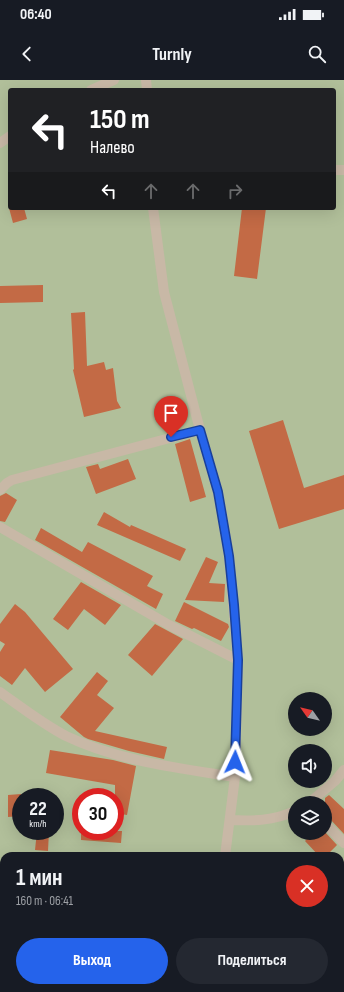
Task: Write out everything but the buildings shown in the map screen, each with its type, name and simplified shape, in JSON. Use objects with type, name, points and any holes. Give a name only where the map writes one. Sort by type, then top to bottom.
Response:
[{"type":"street","points":[[96,88],[114,80]]},
{"type":"street","points":[[153,210],[164,292],[200,430],[218,492],[229,556],[238,660],[235,776],[226,852]]},
{"type":"street","points":[[0,490],[12,480],[200,430]]},
{"type":"street","points":[[0,526],[169,625],[238,660]]},
{"type":"street","points":[[0,692],[51,727],[94,748],[108,753],[162,764],[235,776]]},
{"type":"street","points":[[318,796],[329,787],[344,770]]},
{"type":"street","points":[[230,820],[255,821],[288,814]]},
{"type":"street","points":[[332,831],[344,843]]},
{"type":"green space","points":[[0,80],[344,80],[344,852],[0,852]]},
{"type":"route","points":[[171,437],[200,430],[218,492],[229,556],[238,660],[235,762]]}]
